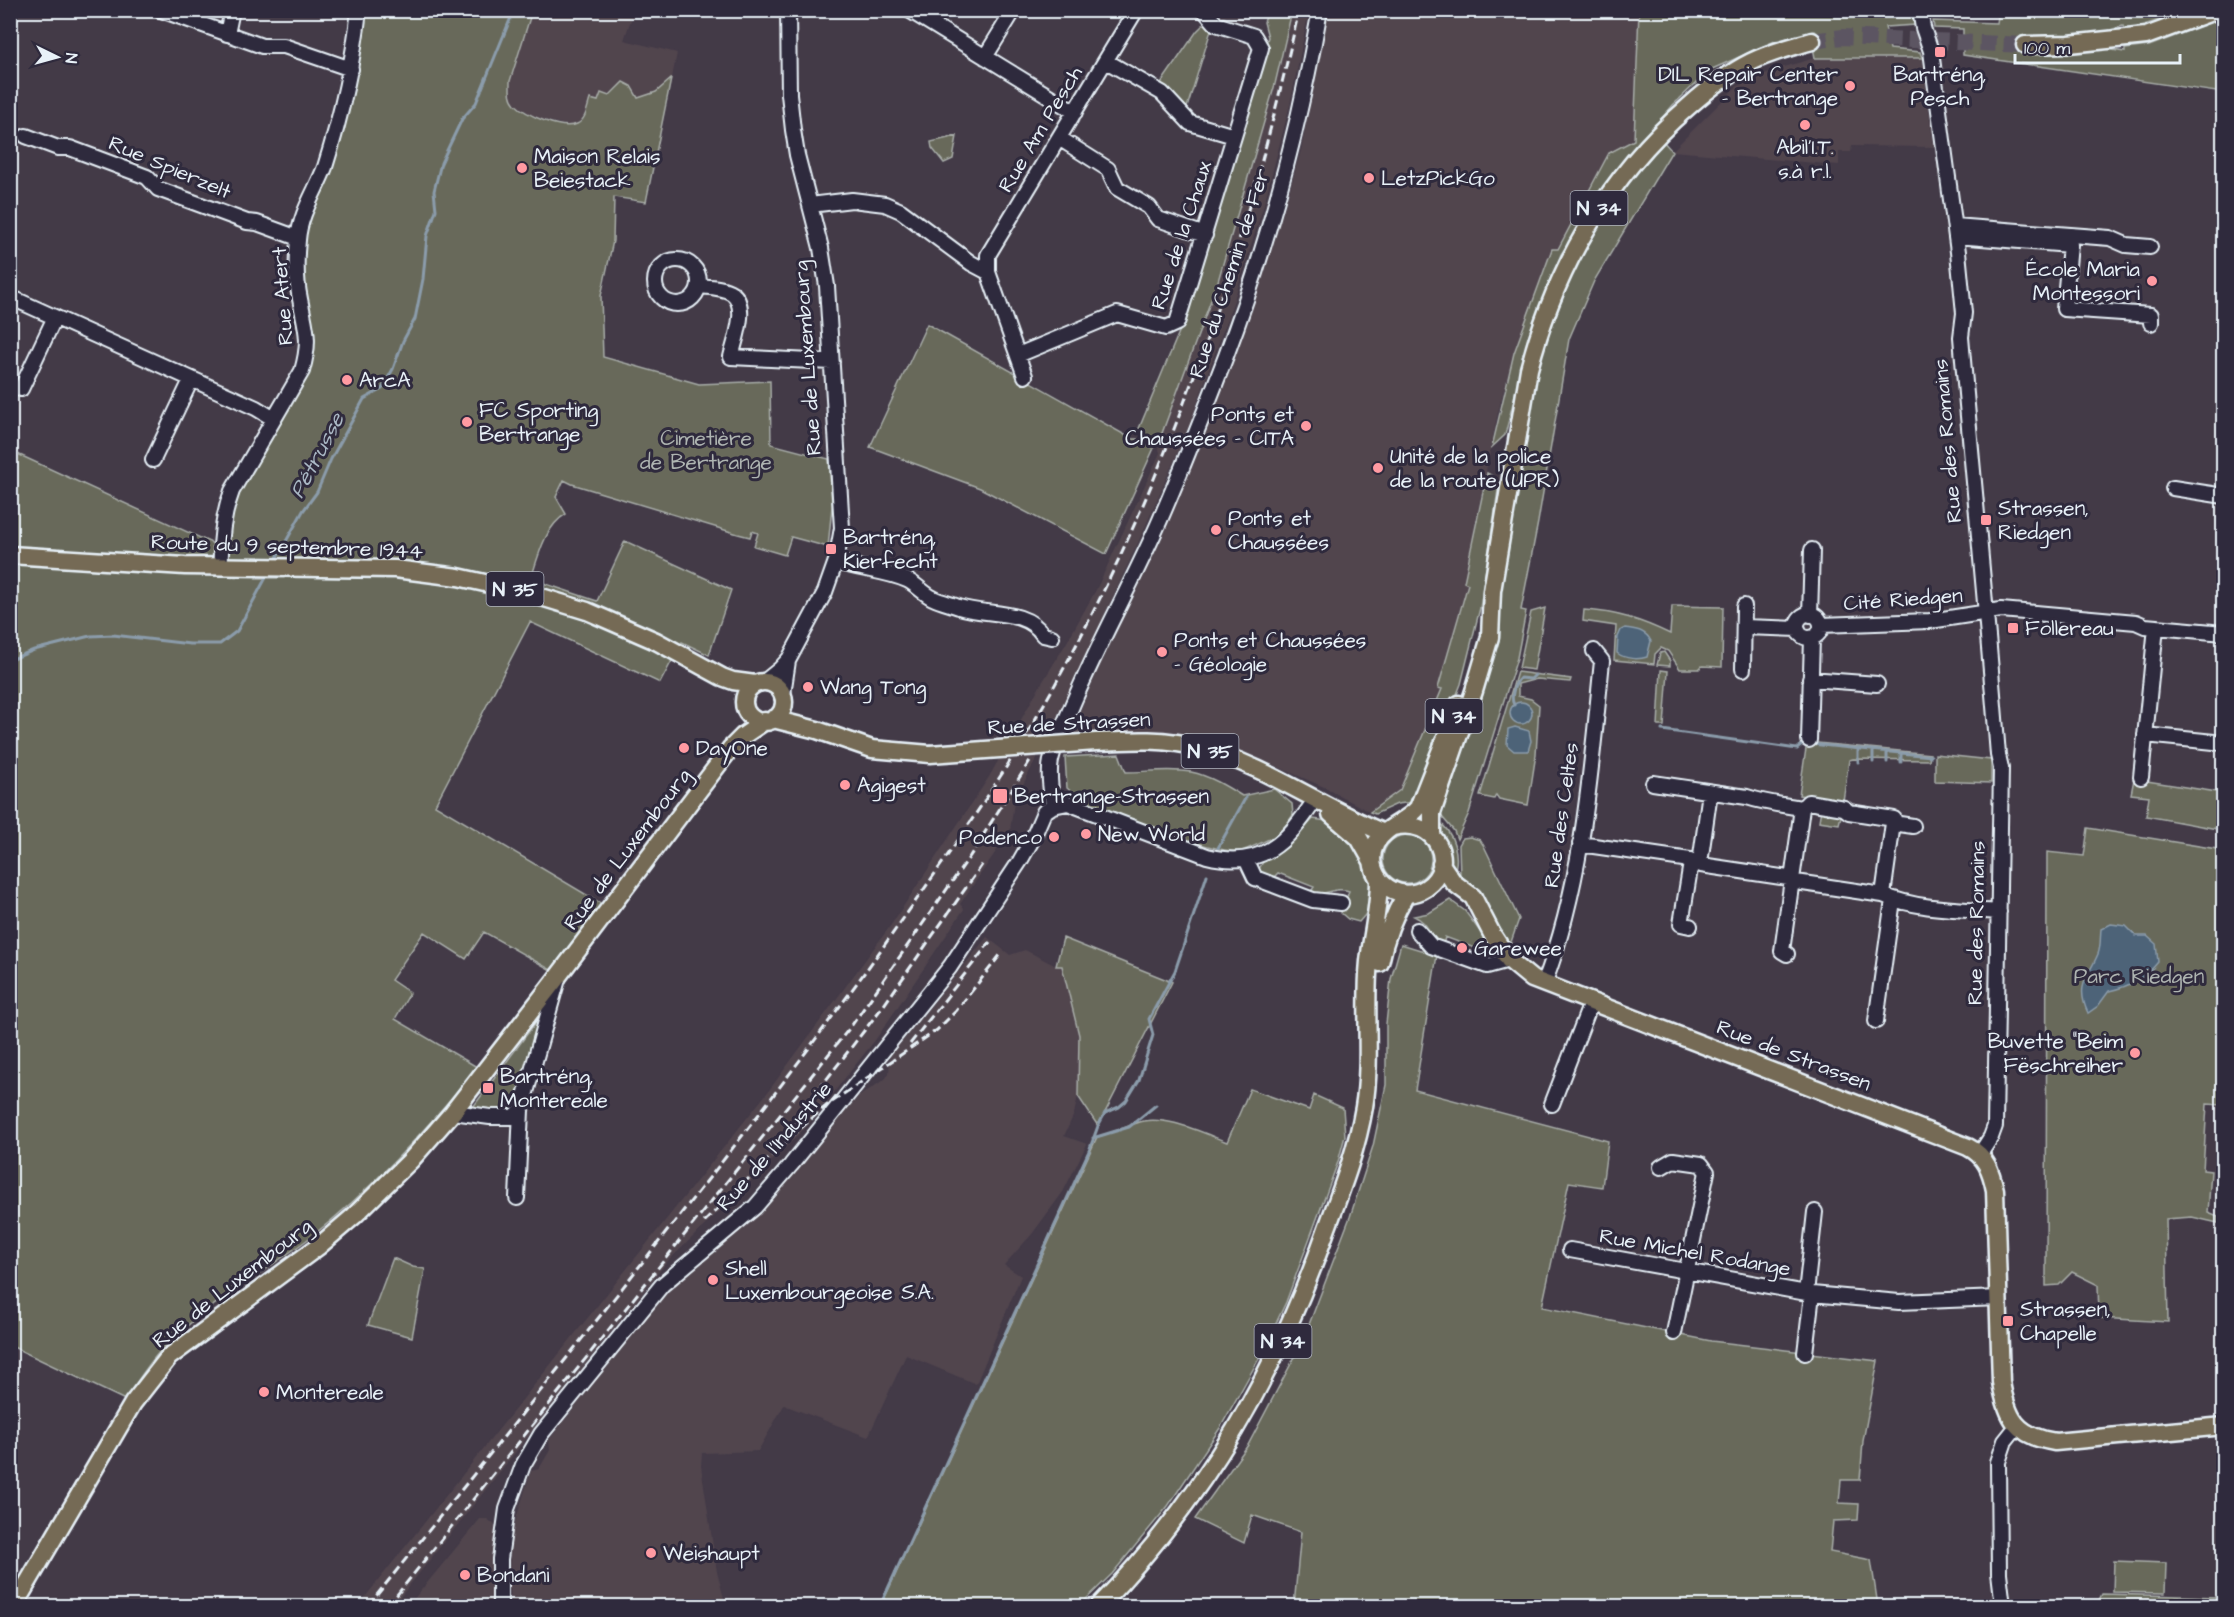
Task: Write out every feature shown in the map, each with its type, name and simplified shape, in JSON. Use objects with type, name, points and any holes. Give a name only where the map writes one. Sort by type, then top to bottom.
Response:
[{"type":"main road","points":[[2025,45],[2078,44],[2146,36],[2217,10]]},
{"type":"main road","name":"N 34","points":[[1441,864],[1441,855],[1432,836],[1432,813],[1474,692],[1490,637],[1492,591],[1531,360],[1557,285],[1584,231],[1620,178],[1647,146],[1701,95],[1751,62],[1777,51],[1812,41]]},
{"type":"main road","name":"Route du 9 septembre 1944","points":[[10,555],[221,567],[291,566],[394,569],[458,576],[525,592],[587,611],[647,637],[752,693]]},
{"type":"main road","name":"N 34","points":[[1099,1606],[1140,1564],[1198,1489],[1239,1426],[1277,1354],[1310,1279],[1348,1171],[1360,1128],[1368,1083],[1369,960],[1379,904],[1379,880],[1372,861],[1373,850],[1389,830],[1412,815],[1418,808],[1464,690],[1492,591]]},
{"type":"main road","points":[[778,687],[783,697],[782,712],[769,720],[754,718],[752,693],[778,687]]},
{"type":"main road","name":"Rue de Luxembourg","points":[[730,749],[752,693]]},
{"type":"main road","name":"Rue de Strassen","points":[[783,697],[799,716],[817,730]]},
{"type":"main road","name":"Rue de Strassen","points":[[769,720],[817,730],[872,749],[909,754],[1096,742],[1165,741],[1201,748],[1256,770],[1315,800],[1389,830]]},
{"type":"main road","name":"Rue de Luxembourg","points":[[14,1606],[133,1403],[169,1357],[319,1246],[354,1216],[411,1160],[453,1112],[730,749],[743,736],[769,720]]},
{"type":"main road","name":"Rue de Strassen","points":[[1315,800],[1359,838],[1372,861]]},
{"type":"main road","points":[[1389,830],[1404,825],[1415,825],[1432,836]]},
{"type":"main road","points":[[1379,880],[1395,892],[1406,894],[1425,889],[1438,875],[1441,864]]},
{"type":"main road","name":"Rue de Strassen","points":[[1441,864],[1454,883],[1473,897],[1492,934],[1509,960],[1532,979],[1854,1102],[1968,1147],[1980,1154]]},
{"type":"main road","name":"Rue de Strassen","points":[[1425,889],[1448,892],[1462,900],[1492,934]]},
{"type":"main road","name":"N 34","points":[[1368,1031],[1386,936],[1406,894]]},
{"type":"main road","points":[[1980,1154],[1990,1170],[1995,1190],[2001,1383],[2009,1415],[2017,1426],[2032,1436],[2055,1442],[2223,1426]]},
{"type":"street","points":[[160,10],[262,46],[284,46],[351,69]]},
{"type":"street","points":[[227,34],[232,10]]},
{"type":"street","name":"Rue Atert","points":[[221,567],[220,547],[226,507],[243,469],[302,371],[307,354],[308,333],[297,282],[298,238],[304,214],[324,168],[351,69],[359,10]]},
{"type":"street","name":"Rue de Luxembourg","points":[[752,693],[780,669],[789,658],[825,592],[836,561],[842,528],[827,286],[821,248],[797,155],[793,130],[789,94],[788,10]]},
{"type":"street","points":[[909,10],[1075,112]]},
{"type":"street","points":[[985,57],[1014,10]]},
{"type":"street","name":"Rue Am Pesch","points":[[988,272],[988,255],[1136,10]]},
{"type":"street","name":"Rue de la Chaux","points":[[1018,355],[1117,314],[1166,328],[1177,323],[1261,48],[1254,36],[1216,24],[1204,10]]},
{"type":"street","name":"Rue du Chemin de Fer","points":[[1053,806],[1050,785],[1051,762],[1065,723],[1085,675],[1159,521],[1225,358],[1249,292],[1269,232],[1296,134],[1320,10]]},
{"type":"street","name":"Rue des Romains","points":[[1920,10],[1931,54],[1964,313],[1961,337],[2001,768],[1995,1126],[1980,1154]]},
{"type":"street","points":[[1106,61],[1162,93],[1190,123],[1234,136]]},
{"type":"street","name":"Rue Spierzelt","points":[[26,136],[58,148],[70,148],[147,177],[158,189],[298,238]]},
{"type":"street","points":[[1059,138],[1108,169],[1117,188],[1149,207],[1158,219],[1205,235]]},
{"type":"street","points":[[810,205],[852,200],[885,204],[901,211],[972,263],[988,272],[1024,376]]},
{"type":"street","points":[[1955,231],[2110,238],[2126,245],[2150,247]]},
{"type":"street","points":[[1955,231],[2070,245],[2064,309],[2151,315],[2151,323]]},
{"type":"street","points":[[699,286],[724,290],[732,293],[738,300],[740,308],[731,357],[832,362]]},
{"type":"street","points":[[10,297],[256,408],[274,419]]},
{"type":"street","points":[[21,389],[55,317]]},
{"type":"street","points":[[153,460],[191,380]]},
{"type":"street","points":[[2173,488],[2223,496]]},
{"type":"street","points":[[1798,629],[1800,619],[1810,615],[1812,550]]},
{"type":"street","points":[[836,561],[854,568],[908,580],[933,598],[970,610],[998,612],[1037,625],[1043,635],[1052,637]]},
{"type":"street","points":[[1743,669],[1744,606]]},
{"type":"street","name":"Cité Riedgen","points":[[1821,626],[1930,621],[2001,610],[2136,622],[2145,626],[2223,633]]},
{"type":"street","name":"Cité Riedgen","points":[[1810,615],[1819,619],[1821,626],[1818,635],[1812,638]]},
{"type":"street","points":[[1744,627],[1798,629],[1805,637],[1812,638],[1809,740]]},
{"type":"street","points":[[2141,777],[2156,627]]},
{"type":"street","name":"Rue des Celtes","points":[[1544,984],[1562,936],[1580,844],[1602,661],[1594,651]]},
{"type":"street","name":"Rue de Luxembourg","points":[[783,697],[789,658]]},
{"type":"street","points":[[1810,680],[1876,684]]},
{"type":"street","points":[[2145,735],[2223,743]]},
{"type":"street","points":[[1653,783],[1802,808]]},
{"type":"street","points":[[1690,926],[1681,924],[1690,869],[1701,856],[1710,792]]},
{"type":"street","points":[[1053,806],[1068,803],[1207,856],[1231,860],[1246,859],[1266,853],[1280,844],[1297,826],[1315,800]]},
{"type":"street","points":[[1787,954],[1782,951],[1802,808],[1808,802],[1844,808],[1849,812],[1894,819],[1876,1021]]},
{"type":"street","name":"Rue de l'Industrie","points":[[501,1606],[500,1559],[507,1509],[523,1465],[541,1434],[662,1285],[755,1207],[791,1165],[950,967],[1020,861],[1044,812],[1053,806]]},
{"type":"street","points":[[1893,823],[1912,826]]},
{"type":"street","points":[[1580,844],[1690,860],[1695,863],[1946,908],[1999,912]]},
{"type":"street","points":[[1246,859],[1255,878],[1313,900],[1341,903]]},
{"type":"street","points":[[1417,930],[1431,946],[1487,966],[1509,960]]},
{"type":"street","name":"Rue de Luxembourg","points":[[517,1198],[521,1110],[559,975]]},
{"type":"street","points":[[1552,1104],[1591,1003]]},
{"type":"street","points":[[453,1112],[490,1117],[513,1117],[521,1110]]},
{"type":"street","points":[[1660,1167],[1673,1160],[1701,1164],[1707,1172],[1674,1333]]},
{"type":"street","points":[[1809,1293],[1815,1212]]},
{"type":"street","name":"Rue Michel Rodange","points":[[1570,1250],[1687,1273],[1809,1293],[1899,1302],[1999,1298]]},
{"type":"street","name":"Rue Michel Rodange","points":[[1805,1353],[1809,1293]]},
{"type":"street","points":[[2003,1606],[1999,1573],[1998,1462],[2002,1448],[2017,1426]]},
{"type":"shaded area","points":[[532,11],[634,11],[624,40],[677,53],[657,151],[590,99],[584,118],[578,124],[570,126],[544,120],[514,103],[510,92],[510,81]]},
{"type":"shaded area","points":[[1292,11],[1309,11],[1290,105],[1263,208],[1233,303],[1189,426],[1143,532],[1050,732],[1014,802],[1010,831],[960,904],[964,909],[876,1039],[807,1126],[667,1262],[393,1606],[358,1606],[767,1093],[891,925],[989,777],[1097,588],[1160,453],[1158,444],[1218,281],[1275,84]]},
{"type":"shaded area","points":[[1328,11],[1639,11],[1634,140],[1609,153],[1514,353],[1498,412],[1464,581],[1468,583],[1438,687],[1442,689],[1399,793],[1370,812],[1324,787],[1209,737],[1142,730],[1070,735],[1160,521],[1283,213],[1301,150]]},
{"type":"shaded area","points":[[1815,58],[1922,58],[1934,147],[1852,146],[1851,152],[1839,152],[1839,165],[1672,151],[1736,87],[1774,70]]},
{"type":"shaded area","points":[[987,937],[1010,955],[1025,950],[1056,966],[1062,966],[1079,1035],[1078,1096],[1074,1114],[1064,1136],[1087,1144],[1063,1192],[1032,1234],[1004,1265],[1021,1276],[976,1384],[906,1355],[868,1437],[784,1405],[758,1451],[702,1453],[701,1466],[717,1572],[726,1606],[511,1606],[509,1572],[511,1535],[531,1471],[539,1469],[550,1450],[549,1440],[653,1307],[682,1278],[758,1211],[858,1097],[885,1079],[889,1074],[890,1056]]},
{"type":"shaded area","points":[[480,1519],[487,1519],[494,1524],[497,1534],[493,1564],[494,1606],[408,1606]]},
{"type":"green space","points":[[1999,10],[2188,11],[2125,31],[2123,26],[2104,32],[2026,36],[2025,55],[2106,49],[2125,52],[2125,49],[2149,46],[2223,18],[2223,93],[1963,55],[1963,29],[1934,28],[1933,21],[1997,23]]},
{"type":"green space","name":"Cimetière de Bertrange","points":[[359,11],[532,11],[510,81],[511,96],[513,102],[520,108],[554,124],[570,126],[577,124],[584,117],[590,99],[598,101],[601,93],[609,96],[623,82],[631,86],[638,98],[656,92],[671,79],[646,202],[614,197],[613,241],[601,296],[603,357],[699,384],[770,381],[771,444],[829,459],[832,506],[828,547],[791,537],[785,555],[754,546],[758,533],[752,531],[750,537],[738,534],[564,480],[556,497],[566,514],[559,519],[548,534],[531,579],[597,601],[625,541],[731,590],[709,655],[682,642],[660,683],[530,622],[435,805],[602,904],[551,970],[484,932],[466,959],[424,932],[391,980],[410,993],[395,1019],[477,1067],[420,1135],[379,1178],[312,1236],[216,1303],[179,1333],[152,1361],[125,1400],[11,1346],[11,451],[220,547],[226,507],[302,371],[298,238],[324,168]],"holes":[[[262,567],[290,567],[284,578],[256,578]]]},
{"type":"green space","points":[[1268,11],[1292,11],[1275,84],[1218,281],[1158,444],[1138,431],[1182,325],[1268,37],[1264,22]]},
{"type":"green space","points":[[1639,11],[1914,11],[1916,25],[1885,27],[1890,49],[1920,52],[1922,58],[1815,58],[1812,41],[1805,34],[1775,41],[1710,70],[1673,105],[1632,153],[1561,254],[1529,339],[1505,435],[1492,447],[1514,353],[1552,249],[1558,249],[1609,153],[1634,140]]},
{"type":"green space","points":[[1207,21],[1212,27],[1186,111],[1159,86],[1197,31]]},
{"type":"green space","points":[[957,136],[953,159],[944,163],[932,148],[931,142]]},
{"type":"green space","points":[[1662,140],[1672,151],[1594,281],[1569,339],[1521,610],[1526,611],[1517,658],[1469,813],[1457,839],[1454,831],[1437,811],[1495,626],[1541,349],[1568,277],[1612,201]]},
{"type":"green space","points":[[927,324],[1132,439],[1137,439],[1154,448],[1106,554],[980,488],[870,447]]},
{"type":"green space","points":[[1487,473],[1494,477],[1498,490],[1480,608],[1461,684],[1414,802],[1397,804],[1375,814],[1370,812],[1400,790],[1442,689],[1438,688],[1468,584],[1464,582]]},
{"type":"green space","points":[[1672,606],[1723,607],[1722,667],[1702,666],[1699,669],[1680,669],[1668,651],[1661,648],[1655,654],[1654,664],[1614,660],[1616,626],[1583,621],[1584,610],[1607,613],[1639,621],[1670,634]]},
{"type":"green space","points":[[1545,608],[1534,670],[1519,668],[1531,612]]},
{"type":"green space","points":[[1664,652],[1670,661],[1670,666],[1657,665],[1660,653]]},
{"type":"green space","points":[[1661,670],[1668,671],[1664,726],[1658,726]]},
{"type":"green space","points":[[1517,672],[1571,679],[1570,682],[1537,679],[1518,684],[1518,696],[1531,699],[1539,705],[1536,754],[1528,805],[1499,799],[1496,795],[1494,799],[1480,796]]},
{"type":"green space","points":[[1807,742],[1930,754],[1929,760],[1849,760],[1843,801],[1799,795]]},
{"type":"green space","points":[[1119,754],[1126,772],[1167,770],[1191,772],[1224,785],[1242,796],[1274,789],[1292,804],[1293,815],[1281,831],[1272,838],[1241,851],[1227,850],[1152,828],[1099,806],[1067,788],[1065,757]]},
{"type":"green space","points":[[1935,754],[1991,760],[1991,783],[1935,781]]},
{"type":"green space","points":[[2134,779],[2223,793],[2223,830],[2146,816],[2149,796],[2131,794]]},
{"type":"green space","points":[[1821,809],[1844,812],[1839,824],[1819,821]]},
{"type":"green space","points":[[1313,819],[1327,821],[1358,841],[1373,882],[1372,899],[1359,922],[1348,919],[1341,913],[1349,891],[1309,894],[1314,887],[1278,873],[1272,879],[1264,876],[1259,869],[1263,862],[1289,846]]},
{"type":"green space","points":[[1437,821],[1443,825],[1452,838],[1456,853],[1453,875]]},
{"type":"green space","name":"Parc Riedgen","points":[[2088,828],[2223,850],[2223,1105],[2207,1104],[2203,1170],[2211,1171],[2208,1213],[2218,1217],[2218,1223],[2192,1217],[2166,1219],[2168,1322],[2099,1318],[2098,1285],[2072,1272],[2059,1285],[2046,1286],[2047,852],[2084,856]]},
{"type":"green space","points":[[1407,835],[1424,842],[1431,859],[1424,876],[1407,883],[1390,876],[1383,859],[1390,842]]},
{"type":"green space","points":[[1470,837],[1480,840],[1484,846],[1519,919],[1510,945],[1481,896],[1460,876],[1459,845],[1463,838]]},
{"type":"green space","points":[[1450,900],[1465,911],[1495,952],[1494,958],[1489,962],[1480,959],[1480,950],[1445,937],[1443,945],[1438,942],[1423,922],[1414,916],[1429,913]]},
{"type":"green space","points":[[1063,938],[1172,982],[1098,1126],[1078,1096],[1079,1035],[1062,966],[1056,966]]},
{"type":"green space","points":[[1401,944],[1437,955],[1415,1090],[1608,1141],[1602,1187],[1569,1182],[1542,1307],[1711,1341],[1878,1361],[1863,1441],[1860,1480],[1841,1480],[1839,1503],[1859,1504],[1858,1520],[1833,1521],[1830,1552],[1871,1560],[1878,1606],[1505,1606],[1500,1604],[1499,1606],[1294,1606],[1301,1532],[1252,1515],[1244,1543],[1195,1519],[1248,1445],[1302,1343],[1350,1217],[1373,1146],[1386,1085],[1386,1024],[1391,979]]},
{"type":"green space","points":[[541,1018],[519,1102],[510,1110],[500,1112],[473,1107]]},
{"type":"green space","points":[[1250,1089],[1309,1110],[1314,1095],[1343,1108],[1345,1136],[1338,1162],[1286,1302],[1261,1355],[1220,1428],[1168,1506],[1112,1574],[1079,1606],[881,1606],[1097,1137],[1137,1123],[1158,1120],[1195,1129],[1227,1142]]},
{"type":"green space","points":[[393,1258],[413,1267],[425,1269],[412,1337],[368,1325]]},
{"type":"green space","points":[[2114,1561],[2166,1563],[2165,1593],[2113,1592]]},
{"type":"green space","points":[[2102,1594],[2218,1597],[2218,1606],[2096,1606]]},
{"type":"water","points":[[1625,628],[1640,631],[1649,637],[1651,641],[1647,657],[1624,657],[1617,653],[1618,637],[1621,630]]},
{"type":"water","points":[[1521,702],[1529,705],[1532,713],[1529,721],[1521,724],[1513,721],[1510,713],[1513,705]]},
{"type":"water","points":[[1515,727],[1529,731],[1531,741],[1528,751],[1514,751],[1507,745],[1508,729]]},
{"type":"water","points":[[2111,924],[2126,926],[2136,936],[2147,936],[2156,944],[2158,962],[2136,981],[2109,991],[2098,1006],[2088,1013],[2084,1003],[2084,982],[2099,951],[2101,929]]},
{"type":"waterway","name":"Pétrusse","points":[[275,561],[303,511],[317,492],[331,459],[364,399],[382,389],[415,319],[423,279],[427,236],[436,210],[434,191],[441,163],[462,119],[476,103],[514,10]]},
{"type":"waterway","name":"Pétrusse","points":[[10,660],[34,650],[90,636],[113,635],[190,644],[220,644],[237,631],[269,572]]},
{"type":"waterway","points":[[1514,705],[1514,687],[1520,678],[1531,679],[1535,675]]},
{"type":"waterway","points":[[1662,730],[1797,749],[1803,744]]},
{"type":"waterway","points":[[1811,744],[1931,756]]},
{"type":"waterway","points":[[1858,749],[1858,762]]},
{"type":"waterway","points":[[1873,750],[1873,762]]},
{"type":"waterway","points":[[1887,752],[1887,762]]},
{"type":"waterway","points":[[1901,753],[1901,762]]},
{"type":"waterway","points":[[1218,848],[1246,797]]},
{"type":"waterway","points":[[880,1606],[1089,1151],[1098,1126],[1105,1113],[1126,1101],[1139,1080],[1153,1035],[1149,1019],[1175,971],[1207,875]]},
{"type":"waterway","points":[[1093,1138],[1129,1127],[1156,1105]]},
{"type":"tunnel","points":[[1812,41],[1843,37],[2025,45]]},
{"type":"railway","points":[[368,1606],[619,1292],[794,1068],[936,873],[1020,745],[1069,659],[1113,571],[1153,481],[1189,389],[1222,296],[1250,201],[1299,10]]},
{"type":"railway","points":[[388,1606],[852,1025],[970,856],[1031,759]]},
{"type":"railway","points":[[785,1133],[884,1005],[984,862]]},
{"type":"railway","points":[[910,1044],[990,942]]},
{"type":"railway","points":[[704,1222],[826,1106],[937,1030],[956,1011],[1001,954]]},
{"type":"place","name":"Bartréng, Pesch","points":[[1940,52]]},
{"type":"place","name":"DIL Repair Center - Bertrange","points":[[1850,86]]},
{"type":"place","name":"Abil'I.T. s.à r.l.","points":[[1805,125]]},
{"type":"place","name":"Maison Relais Beiestack","points":[[522,168]]},
{"type":"place","name":"LetzPickGo","points":[[1369,178]]},
{"type":"place","name":"École Maria Montessori","points":[[2152,281]]},
{"type":"place","name":"ArcA","points":[[347,380]]},
{"type":"place","name":"FC Sporting Bertrange","points":[[467,422]]},
{"type":"place","name":"Ponts et Chaussées - CITA","points":[[1306,426]]},
{"type":"place","name":"Unité de la police de la route (UPR)","points":[[1378,468]]},
{"type":"place","name":"Strassen, Riedgen","points":[[1986,520]]},
{"type":"place","name":"Ponts et Chaussées","points":[[1216,530]]},
{"type":"place","name":"Bartréng, Kierfecht","points":[[831,549]]},
{"type":"place","name":"Follereau","points":[[2013,628]]},
{"type":"place","name":"Ponts et Chaussées - Géologie","points":[[1162,652]]},
{"type":"place","name":"Wang Tong","points":[[808,687]]},
{"type":"place","name":"DayOne","points":[[684,748]]},
{"type":"place","name":"Agigest","points":[[845,785]]},
{"type":"place","name":"Bertrange-Strassen","points":[[1000,796]]},
{"type":"place","name":"New World","points":[[1086,834]]},
{"type":"place","name":"Podenco","points":[[1054,837]]},
{"type":"place","name":"Garewee","points":[[1462,948]]},
{"type":"place","name":"Buvette \"Beim Fëschreiher","points":[[2135,1053]]},
{"type":"place","name":"Bartréng, Montereale","points":[[488,1088]]},
{"type":"place","name":"Shell Luxembourgeoise S.A.","points":[[713,1280]]},
{"type":"place","name":"Strassen, Chapelle","points":[[2008,1321]]},
{"type":"place","name":"Montereale","points":[[264,1392]]},
{"type":"place","name":"Weishaupt","points":[[651,1553]]},
{"type":"place","name":"Bondani","points":[[465,1575]]}]
